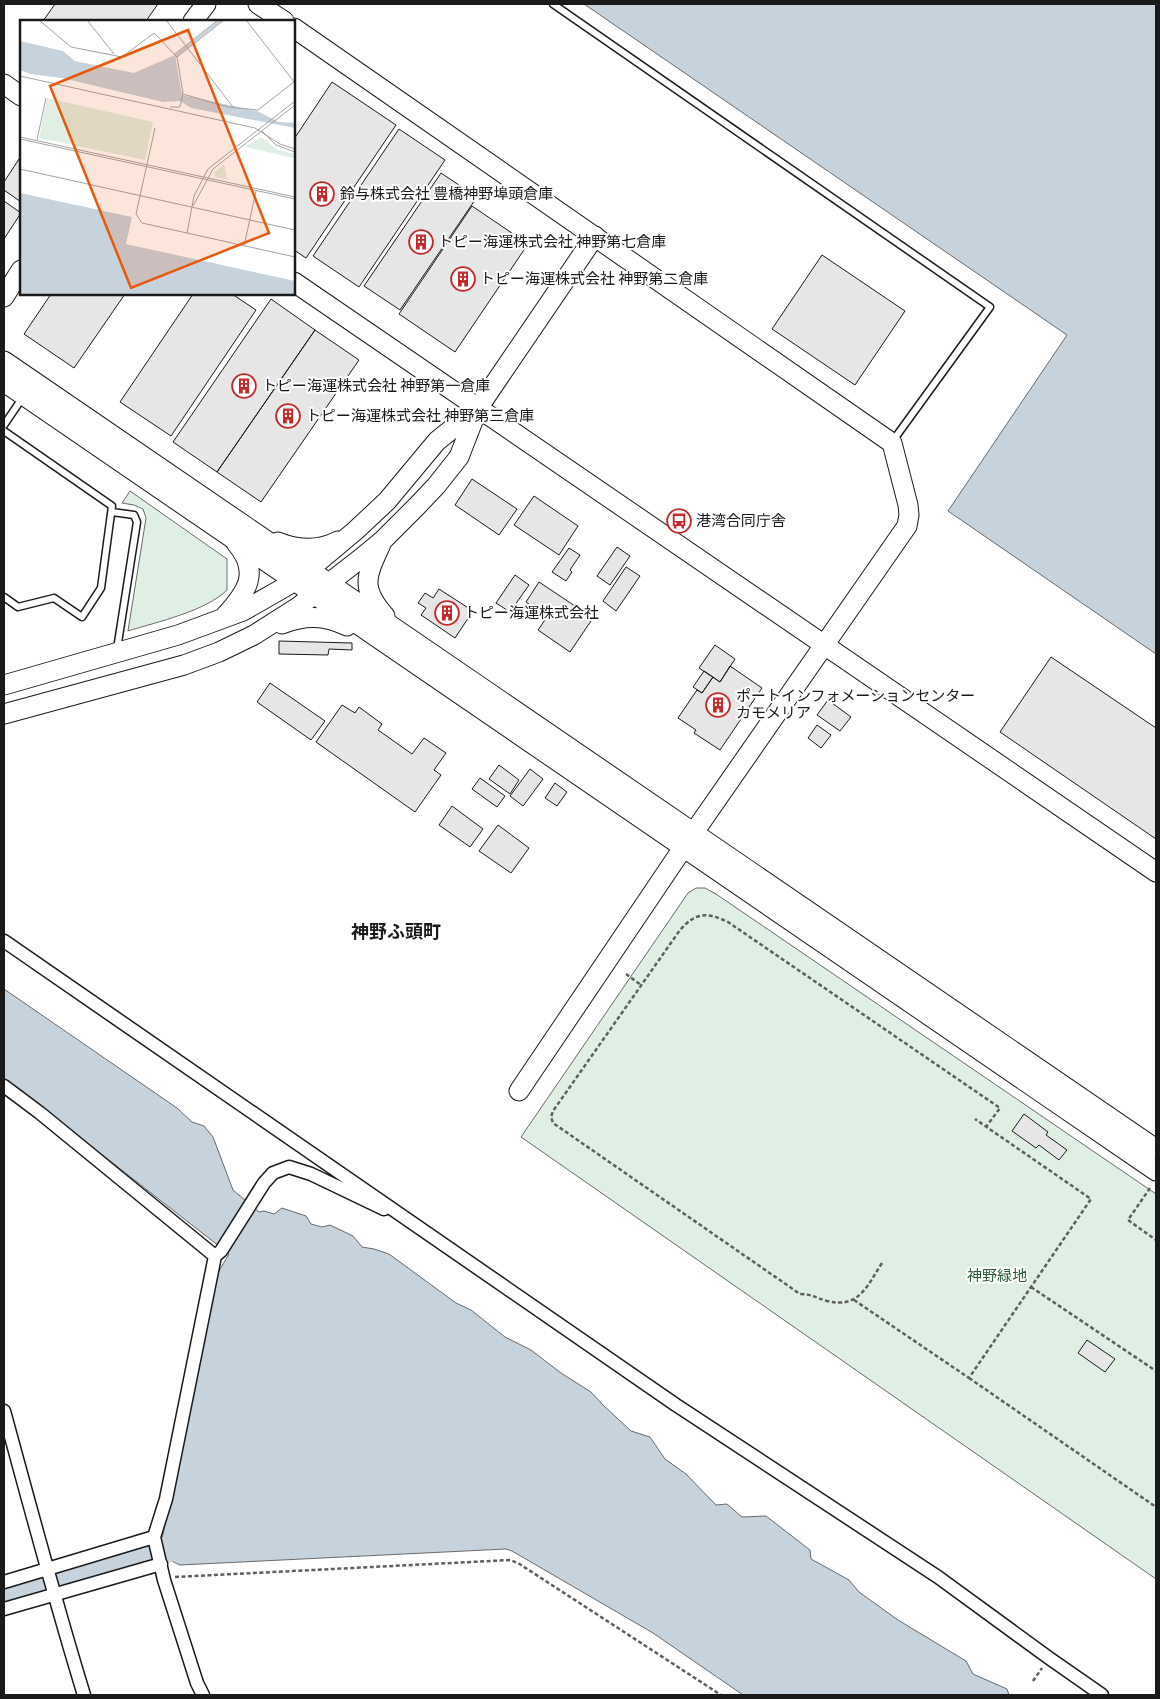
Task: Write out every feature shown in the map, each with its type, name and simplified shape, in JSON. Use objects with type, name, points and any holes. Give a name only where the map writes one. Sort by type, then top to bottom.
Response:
[{"type":"street","points":[[194,20],[206,4]]},
{"type":"street","points":[[258,4],[282,20]]},
{"type":"street","points":[[295,29],[892,443],[908,505],[910,515],[907,526],[689,840],[519,1091]]},
{"type":"street","points":[[4,84],[20,95]]},
{"type":"street","points":[[254,635],[313,595],[382,540],[436,486],[460,457],[478,408],[595,236]]},
{"type":"street","points":[[4,296],[20,272]]},
{"type":"street","points":[[295,283],[1156,872]]},
{"type":"street","points":[[4,361],[233,528],[302,575],[328,583],[392,638],[689,840],[1156,1149]]},
{"type":"street","points":[[4,382],[233,528],[299,548],[309,549],[329,546],[355,531]]},
{"type":"street","points":[[4,685],[178,635],[243,611],[302,575],[355,531],[387,501],[437,441],[478,408]]},
{"type":"street","points":[[220,620],[244,593],[249,583],[248,562],[233,528]]},
{"type":"street","points":[[382,540],[370,568],[367,583],[371,598],[392,638]]},
{"type":"street","points":[[302,575],[313,595],[354,621],[392,638]]},
{"type":"street","points":[[4,714],[184,665],[298,618],[322,617],[392,638]]},
{"type":"street","points":[[689,840],[1153,1179]]},
{"type":"street","points":[[4,941],[676,1405],[938,1577],[1048,1658],[1102,1695]]},
{"type":"street","points":[[4,1086],[218,1254]]},
{"type":"street","points":[[203,1695],[197,1683],[164,1577],[154,1537],[166,1500],[218,1254],[252,1201],[273,1173],[289,1167],[311,1174],[358,1198],[409,1220]]},
{"type":"street","points":[[4,1411],[84,1695]]},
{"type":"street","points":[[4,1582],[154,1537]]},
{"type":"street","points":[[4,1609],[160,1564]]},
{"type":"lane","points":[[552,4],[990,307],[892,443]]},
{"type":"lane","points":[[4,425],[24,396]]},
{"type":"lane","points":[[4,431],[112,506],[101,588],[82,617],[54,598],[18,607],[4,597]]},
{"type":"lane","points":[[112,512],[134,515],[137,522],[117,653]]},
{"type":"path","points":[[882,1263],[865,1289],[854,1300],[836,1303],[820,1299],[811,1294],[800,1294],[553,1123],[551,1117],[553,1111],[687,922],[697,916],[707,915],[716,916],[728,922],[1000,1108],[986,1127]]},
{"type":"path","points":[[626,974],[641,985]]},
{"type":"path","points":[[968,1378],[1091,1199],[975,1119]]},
{"type":"path","points":[[1153,1179],[1128,1220],[1156,1240]]},
{"type":"path","points":[[1032,1287],[1156,1371]]},
{"type":"path","points":[[854,1300],[1156,1507]]},
{"type":"path","points":[[164,1577],[510,1560],[527,1568],[721,1695]]},
{"type":"green space","points":[[130,491],[227,559],[227,590],[207,604],[194,610],[128,631],[146,518],[143,509],[122,503]]},
{"type":"green space","name":"神野緑地","points":[[696,888],[705,888],[716,894],[1156,1194],[1156,1579],[521,1137],[688,893]]},
{"type":"shaded area","points":[[584,4],[1156,4],[1156,654],[948,511],[1067,335]]},
{"type":"shaded area","points":[[4,989],[177,1108],[192,1122],[204,1126],[213,1137],[233,1190],[259,1212],[264,1211],[274,1214],[282,1208],[306,1216],[311,1224],[322,1227],[330,1225],[353,1236],[362,1247],[389,1254],[456,1303],[471,1310],[505,1337],[531,1350],[561,1373],[591,1392],[631,1431],[650,1437],[665,1459],[686,1474],[716,1505],[727,1504],[742,1517],[766,1516],[810,1550],[811,1559],[849,1580],[859,1592],[898,1620],[966,1661],[973,1674],[1007,1689],[1009,1695],[743,1695],[653,1633],[506,1549],[180,1565],[173,1562],[161,1544],[216,1276],[229,1254],[4,1078]]},
{"type":"building","points":[[55,4],[158,4],[147,20],[44,20]]},
{"type":"building","name":"鈴与株式会社 豊橋神野埠頭倉庫","points":[[332,82],[396,125],[306,258],[295,251],[295,138]]},
{"type":"building","points":[[399,129],[445,160],[359,287],[313,256]]},
{"type":"building","points":[[20,158],[20,201],[4,190],[4,182]]},
{"type":"building","name":"トピー海運株式会社 神野第七倉庫","points":[[441,173],[477,197],[400,310],[364,286]]},
{"type":"building","points":[[4,201],[20,212],[20,215],[4,239]]},
{"type":"building","name":"トピー海運株式会社 神野第二倉庫","points":[[472,206],[528,244],[455,352],[399,314]]},
{"type":"building","points":[[822,255],[905,311],[855,385],[772,329]]},
{"type":"building","points":[[50,295],[124,295],[74,368],[24,334]]},
{"type":"building","points":[[192,295],[234,295],[256,310],[171,436],[120,402]]},
{"type":"building","name":"トピー海運株式会社 神野第一倉庫","points":[[271,299],[315,330],[217,472],[173,442]]},
{"type":"building","name":"トピー海運株式会社 神野第三倉庫","points":[[315,330],[359,360],[261,502],[217,472]]},
{"type":"building","points":[[472,479],[517,509],[499,535],[455,505]]},
{"type":"building","points":[[534,496],[578,526],[559,555],[514,525]]},
{"type":"building","points":[[617,547],[630,556],[610,585],[597,576]]},
{"type":"building","points":[[569,548],[580,555],[570,570],[572,572],[566,581],[552,572]]},
{"type":"building","points":[[626,567],[640,576],[616,611],[603,601]]},
{"type":"building","points":[[515,575],[529,585],[510,612],[496,603]]},
{"type":"building","points":[[539,582],[593,618],[570,652],[538,630],[547,617],[526,602]]},
{"type":"building","name":"トピー海運株式会社","points":[[439,589],[473,611],[455,638],[421,615],[426,608],[418,603],[425,593],[433,598]]},
{"type":"building","points":[[279,641],[352,643],[352,650],[329,649],[328,655],[279,654]]},
{"type":"building","name":"ポートインフォメーションセンター カモメリア","points":[[715,645],[735,659],[720,682],[699,668]]},
{"type":"building","points":[[1051,657],[1156,728],[1156,839],[1000,732]]},
{"type":"building","name":"ポートインフォメーションセンター カモメリア","points":[[730,666],[762,688],[720,750],[694,733],[696,730],[678,718],[697,690],[702,693],[713,677],[720,682]]},
{"type":"building","name":"ポートインフォメーションセンター カモメリア","points":[[704,671],[713,677],[702,693],[693,687]]},
{"type":"building","points":[[270,683],[325,721],[311,740],[257,702]]},
{"type":"building","points":[[828,700],[851,717],[840,731],[817,715]]},
{"type":"building","points":[[342,705],[355,713],[359,707],[382,724],[378,730],[412,754],[424,738],[446,753],[434,770],[441,775],[415,812],[316,742]]},
{"type":"building","points":[[817,725],[831,735],[821,748],[808,738]]},
{"type":"building","points":[[499,765],[519,780],[510,794],[489,779]]},
{"type":"building","points":[[530,769],[543,779],[523,806],[510,796]]},
{"type":"building","points":[[480,778],[505,796],[497,807],[472,789]]},
{"type":"building","points":[[555,783],[567,792],[557,806],[545,798]]},
{"type":"building","points":[[452,806],[483,829],[470,847],[439,825]]},
{"type":"building","points":[[498,825],[529,848],[511,873],[479,851]]},
{"type":"building","points":[[1024,1114],[1048,1132],[1046,1135],[1067,1150],[1059,1160],[1039,1145],[1036,1148],[1012,1131]]},
{"type":"building","points":[[1087,1340],[1115,1359],[1105,1372],[1078,1353]]},
{"type":"waterway","points":[[4,1596],[169,1549],[184,1541]]},
{"type":"place","name":"鈴与株式会社 豊橋神野埠頭倉庫","points":[[322,194]]},
{"type":"place","name":"トピー海運株式会社 神野第七倉庫","points":[[421,242]]},
{"type":"place","name":"トピー海運株式会社 神野第二倉庫","points":[[463,279]]},
{"type":"place","name":"トピー海運株式会社 神野第一倉庫","points":[[244,386]]},
{"type":"place","name":"トピー海運株式会社 神野第三倉庫","points":[[288,416]]},
{"type":"place","name":"港湾合同庁舎","points":[[679,521]]},
{"type":"place","name":"トピー海運株式会社","points":[[447,613]]},
{"type":"place","name":"ポートインフォメーションセンター カモメリア","points":[[718,705]]},
{"type":"district","name":"神野ふ頭町","points":[[396,932]]}]
